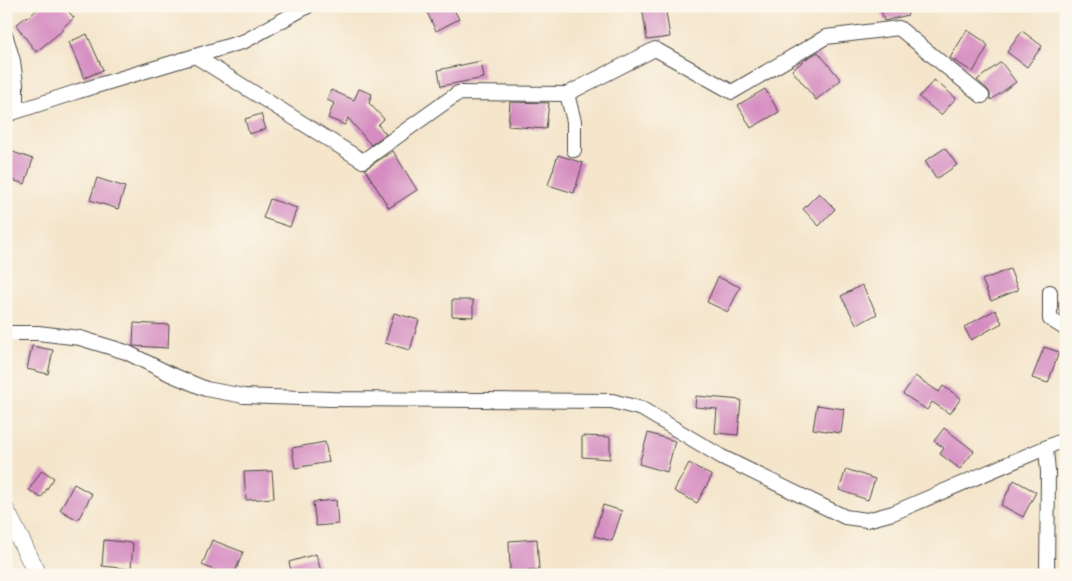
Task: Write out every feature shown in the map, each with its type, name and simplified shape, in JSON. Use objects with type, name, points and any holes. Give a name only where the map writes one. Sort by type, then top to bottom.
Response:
[{"type":"main road","points":[[6,511],[38,575]]},
{"type":"street","points":[[6,37],[13,61],[16,84],[11,113],[245,41],[308,6]]},
{"type":"street","points":[[195,56],[363,161],[458,94],[567,94],[655,49],[732,92],[826,37],[899,28],[982,96]]},
{"type":"street","points":[[567,94],[574,121],[574,150]]},
{"type":"street","points":[[1050,292],[1050,319],[1066,329]]},
{"type":"street","points":[[6,333],[38,333],[80,338],[126,352],[206,389],[244,396],[332,399],[612,401],[642,409],[722,457],[845,517],[867,520],[894,513],[1066,439]]},
{"type":"street","points":[[1046,448],[1048,472],[1047,575]]},
{"type":"building","points":[[41,6],[64,6],[74,18],[62,28],[63,30],[36,52],[16,25],[27,16],[28,18]]},
{"type":"building","points":[[424,6],[452,6],[459,19],[436,31]]},
{"type":"building","points":[[642,6],[665,6],[670,37],[647,40]]},
{"type":"building","points":[[880,6],[906,6],[908,15],[884,21]]},
{"type":"building","points":[[967,30],[984,41],[988,46],[973,72],[950,58]]},
{"type":"building","points":[[1022,31],[1042,46],[1027,67],[1007,52]]},
{"type":"building","points":[[87,34],[103,70],[84,78],[69,42]]},
{"type":"building","points":[[818,52],[841,80],[816,100],[792,70]]},
{"type":"building","points":[[481,61],[484,78],[441,86],[438,70]]},
{"type":"building","points":[[1001,62],[1016,82],[991,100],[988,90],[977,80]]},
{"type":"building","points":[[934,80],[956,98],[941,115],[919,97]]},
{"type":"building","points":[[359,89],[372,94],[369,103],[384,119],[378,125],[386,134],[371,145],[348,118],[345,125],[328,118],[334,103],[327,100],[331,90],[354,100]]},
{"type":"building","points":[[765,89],[779,112],[751,128],[738,105]]},
{"type":"building","points":[[510,102],[549,103],[546,129],[508,126]]},
{"type":"building","points":[[261,114],[266,129],[249,134],[245,119]]},
{"type":"building","points":[[945,148],[957,165],[936,179],[925,161]]},
{"type":"building","points":[[10,151],[33,159],[25,184],[6,178],[6,162]]},
{"type":"building","points":[[393,151],[417,190],[389,208],[365,169]]},
{"type":"building","points":[[558,155],[583,163],[574,193],[548,185]]},
{"type":"building","points":[[97,178],[125,187],[118,209],[90,200]]},
{"type":"building","points":[[819,193],[835,209],[819,226],[803,209]]},
{"type":"building","points":[[270,199],[297,208],[290,227],[263,218]]},
{"type":"building","points":[[1010,269],[1018,290],[991,301],[982,280]]},
{"type":"building","points":[[718,277],[740,287],[728,312],[707,302]]},
{"type":"building","points":[[862,285],[877,314],[857,325],[841,296]]},
{"type":"building","points":[[1066,299],[1066,319],[1061,316],[1059,302]]},
{"type":"building","points":[[452,300],[473,300],[473,317],[452,316]]},
{"type":"building","points":[[995,310],[1002,323],[971,340],[964,327]]},
{"type":"building","points":[[394,313],[419,320],[410,350],[385,343]]},
{"type":"building","points":[[134,323],[169,325],[168,348],[133,346]]},
{"type":"building","points":[[32,346],[53,350],[48,374],[27,369]]},
{"type":"building","points":[[1044,347],[1059,352],[1048,383],[1032,378]]},
{"type":"building","points":[[915,376],[939,392],[943,386],[961,398],[950,414],[932,402],[927,410],[903,394]]},
{"type":"building","points":[[696,396],[741,400],[738,435],[715,433],[717,409],[695,407]]},
{"type":"building","points":[[817,405],[844,409],[841,433],[813,429]]},
{"type":"building","points":[[944,428],[974,451],[960,469],[940,454],[944,448],[934,441]]},
{"type":"building","points":[[648,433],[675,441],[667,472],[639,464]]},
{"type":"building","points":[[582,436],[610,437],[610,459],[582,457]]},
{"type":"building","points":[[325,442],[329,462],[295,468],[292,448]]},
{"type":"building","points":[[689,463],[712,476],[697,503],[674,491]]},
{"type":"building","points":[[846,469],[875,479],[868,500],[839,490]]},
{"type":"building","points":[[42,470],[54,478],[41,498],[29,490]]},
{"type":"building","points":[[272,471],[274,498],[246,500],[244,472]]},
{"type":"building","points":[[1014,480],[1036,492],[1023,517],[1001,505]]},
{"type":"building","points":[[74,484],[92,494],[78,520],[60,510]]},
{"type":"building","points":[[336,500],[338,524],[316,526],[313,502]]},
{"type":"building","points":[[603,505],[622,511],[612,541],[594,536]]},
{"type":"building","points":[[537,539],[539,570],[510,571],[509,541]]},
{"type":"building","points":[[104,540],[133,543],[131,569],[102,566]]},
{"type":"building","points":[[212,540],[243,552],[234,575],[225,575],[202,565]]},
{"type":"building","points":[[316,554],[322,575],[292,575],[289,562]]}]
